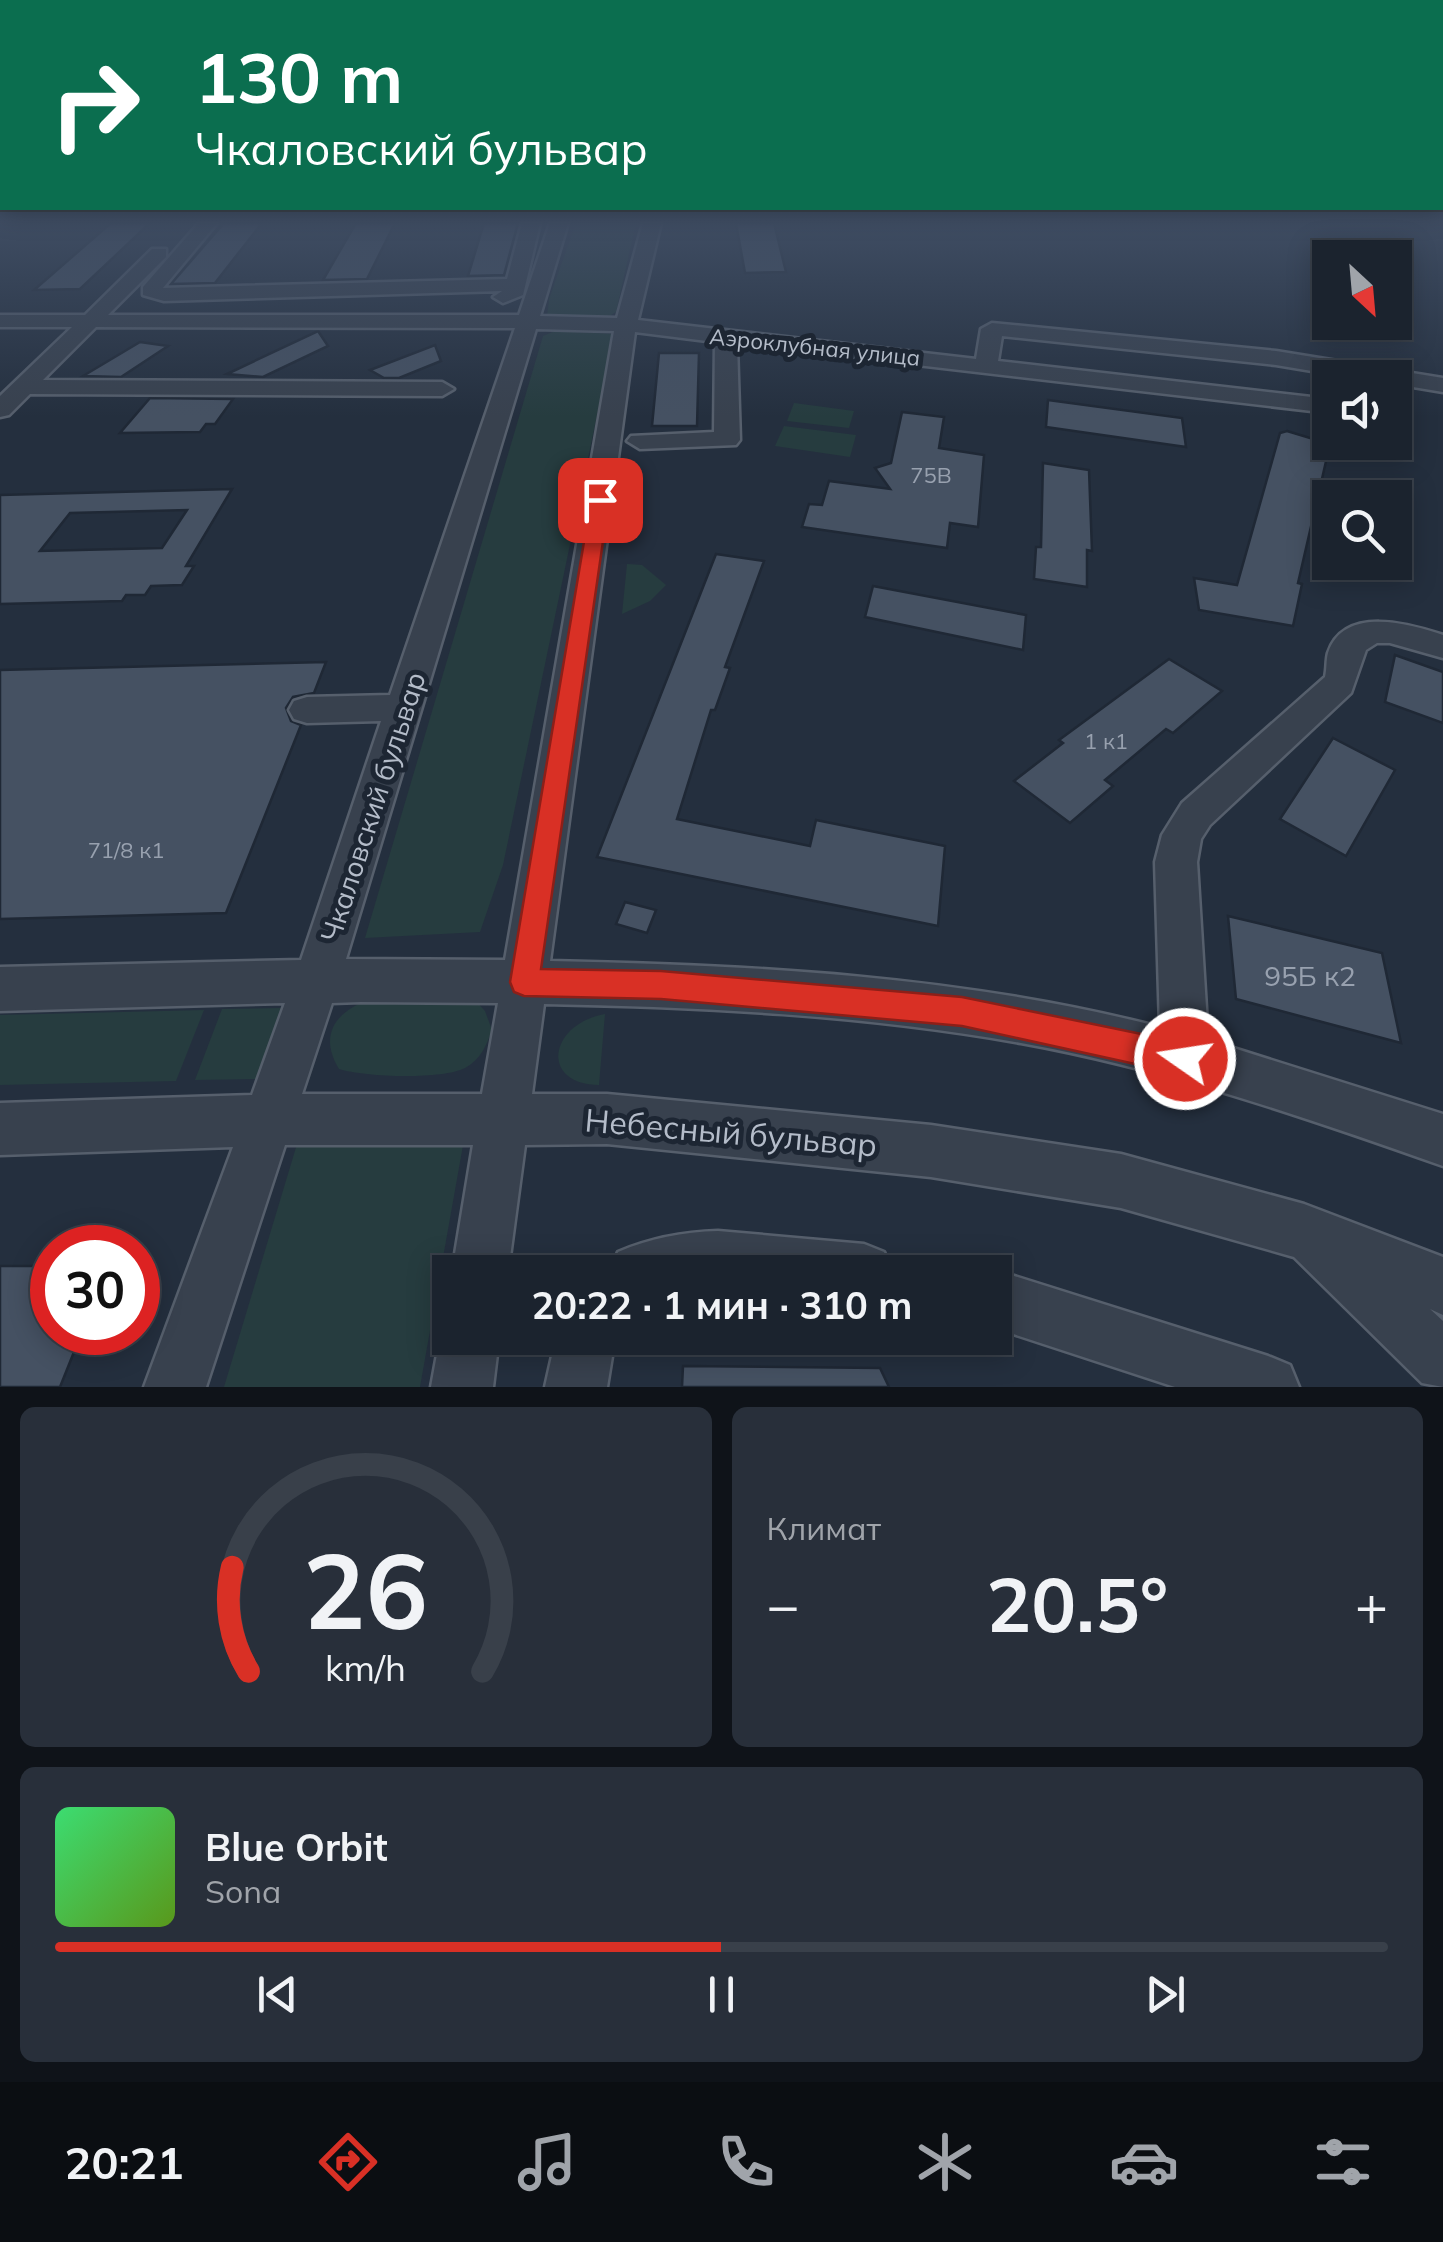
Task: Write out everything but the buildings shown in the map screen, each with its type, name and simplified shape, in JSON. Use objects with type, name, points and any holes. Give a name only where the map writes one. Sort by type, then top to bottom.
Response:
[{"type":"street","points":[[0,410],[14,390],[124,288]]},
{"type":"street","points":[[152,288],[154,294],[332,291],[339,304],[490,300],[513,294],[514,288]]},
{"type":"street","name":"Чкаловский бульвар","points":[[175,1387],[317,979],[538,288]]},
{"type":"street","points":[[483,1255],[626,325],[636,288]]},
{"type":"street","name":"Аэроклубная улица","points":[[0,320],[626,325],[1312,404]]},
{"type":"street","points":[[986,366],[992,328],[1276,358],[1443,385]]},
{"type":"street","points":[[640,440],[727,440],[726,338]]},
{"type":"street","points":[[14,390],[442,389]]},
{"type":"street","points":[[1185,1059],[1176,862],[1187,825],[1339,684],[1344,673],[1344,654],[1358,638],[1391,629],[1443,646]]},
{"type":"street","points":[[307,710],[405,708]]},
{"type":"street","points":[[0,989],[317,979],[661,985],[962,1012],[1185,1059],[1443,1140]]},
{"type":"street","name":"Небесный бульвар","points":[[0,1128],[506,1117],[680,1125],[986,1159],[1120,1181],[1304,1232],[1443,1286]]},
{"type":"street","points":[[1304,1232],[1443,1362]]},
{"type":"street","points":[[1012,1305],[1268,1387]]},
{"type":"street","points":[[462,1387],[467,1355]]},
{"type":"street","points":[[576,1387],[583,1355]]},
{"type":"green space","points":[[553,288],[621,288],[616,312],[606,318],[547,318]]},
{"type":"green space","points":[[555,331],[614,334],[503,865],[480,932],[365,938],[543,336]]},
{"type":"green space","points":[[794,403],[854,411],[849,428],[787,421]]},
{"type":"green space","points":[[784,426],[856,435],[850,457],[775,446]]},
{"type":"green space","points":[[627,564],[642,565],[666,585],[650,601],[622,614]]},
{"type":"green space","points":[[472,997],[485,1011],[492,1030],[479,1056],[465,1068],[421,1076],[366,1074],[339,1069],[333,1057],[333,1027],[356,1005],[368,1000]]},
{"type":"green space","points":[[285,1008],[261,1079],[195,1080],[222,1009]]},
{"type":"green space","points":[[204,1010],[176,1081],[0,1085],[0,1015]]},
{"type":"green space","points":[[605,1014],[599,1085],[580,1082],[567,1075],[558,1053],[572,1029]]},
{"type":"green space","points":[[300,1134],[465,1134],[443,1255],[432,1255],[432,1320],[420,1387],[224,1387]]},
{"type":"route","points":[[600,500],[524,982],[661,985],[962,1012],[1185,1059]]}]
